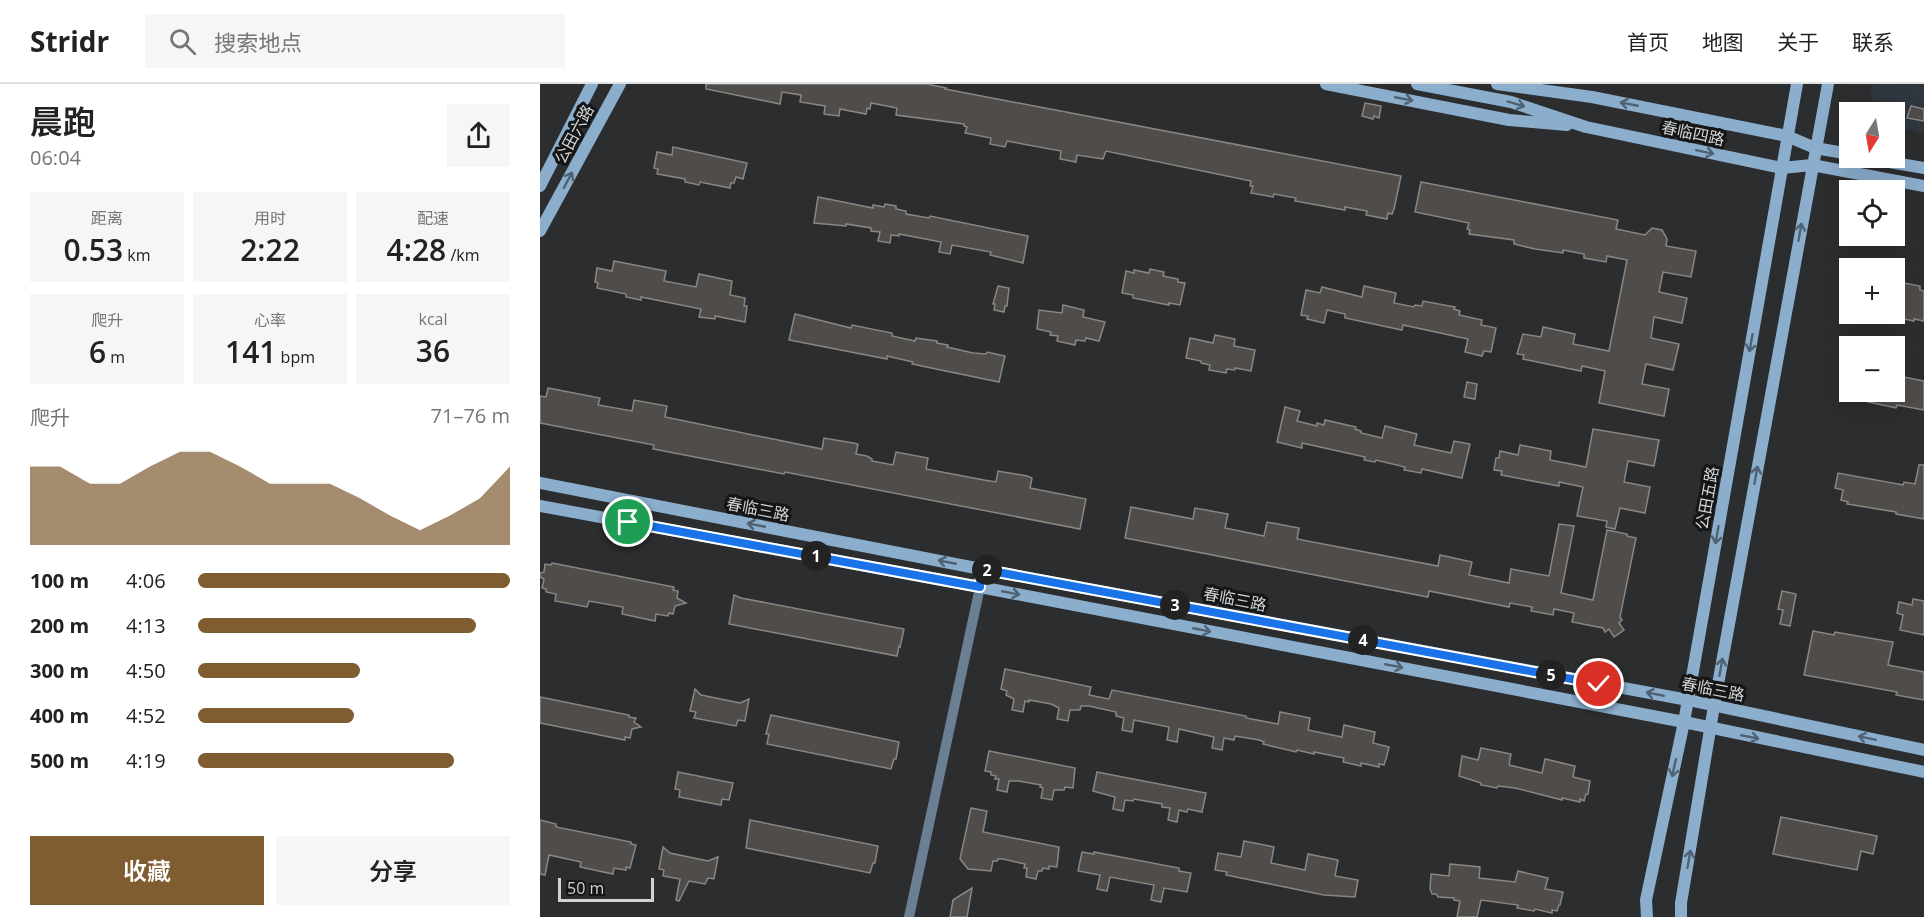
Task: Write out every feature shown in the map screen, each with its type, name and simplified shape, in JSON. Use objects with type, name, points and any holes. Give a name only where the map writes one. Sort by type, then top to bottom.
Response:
[{"type":"street","name":"公田六路","points":[[540,186],[592,84]]},
{"type":"street","name":"公田六路","points":[[540,231],[620,84]]},
{"type":"street","points":[[1326,84],[1509,120],[1586,127]]},
{"type":"street","name":"春临四路","points":[[1417,84],[1511,102],[1586,127],[1782,168],[1812,165],[1924,186]]},
{"type":"street","name":"春临四路","points":[[1497,84],[1592,97],[1787,136],[1815,148],[1839,152]]},
{"type":"street","points":[[1552,84],[1592,97]]},
{"type":"street","name":"公田五路","points":[[1647,917],[1646,900],[1684,722],[1797,84]]},
{"type":"street","points":[[1681,917],[1681,903],[1714,706],[1828,84]]},
{"type":"street","points":[[1905,165],[1924,168]]},
{"type":"street","name":"春临三路","points":[[540,483],[981,569],[1688,700],[1924,750]]},
{"type":"street","points":[[540,506],[980,587],[1684,722],[1924,772]]},
{"type":"street","points":[[909,917],[980,587],[981,569]]},
{"type":"shaded area","points":[[1873,84],[1924,84],[1924,133],[1905,130],[1905,102],[1873,102],[1870,95]]},
{"type":"building","points":[[706,84],[927,84],[1401,176],[1394,209],[1392,214],[1388,213],[1387,219],[1366,215],[1367,211],[1345,207],[1345,210],[1295,201],[1296,198],[1274,194],[1273,197],[1251,193],[1253,186],[1250,186],[1251,181],[1106,151],[1103,159],[1077,155],[1076,162],[1060,159],[1061,151],[1007,141],[1005,147],[990,144],[991,138],[965,133],[967,127],[964,124],[896,115],[897,108],[871,103],[866,114],[840,109],[839,116],[824,114],[825,106],[800,102],[801,95],[782,92],[780,104],[706,89]]},
{"type":"building","points":[[1365,103],[1381,106],[1379,118],[1362,116]]},
{"type":"building","points":[[1911,106],[1924,109],[1924,121],[1907,118]]},
{"type":"building","points":[[673,147],[747,163],[743,179],[736,177],[730,188],[700,182],[699,185],[685,182],[685,179],[657,174],[658,169],[654,168],[657,152],[672,155]]},
{"type":"building","points":[[1421,182],[1618,220],[1616,229],[1645,235],[1652,228],[1662,230],[1667,239],[1666,246],[1696,251],[1691,277],[1663,272],[1659,292],[1687,298],[1682,323],[1654,317],[1651,338],[1679,344],[1673,370],[1646,364],[1642,384],[1669,389],[1664,416],[1599,403],[1605,371],[1582,366],[1581,371],[1523,359],[1524,355],[1517,354],[1523,334],[1541,337],[1543,327],[1575,334],[1573,344],[1609,351],[1627,260],[1607,256],[1606,262],[1584,258],[1584,254],[1563,250],[1563,253],[1535,249],[1514,244],[1514,240],[1469,234],[1470,230],[1467,229],[1469,223],[1415,212]]},
{"type":"building","points":[[818,197],[873,208],[873,205],[896,206],[896,209],[906,211],[906,214],[929,218],[930,216],[1028,236],[1023,263],[990,255],[991,252],[952,245],[950,254],[939,252],[941,242],[899,234],[899,236],[891,235],[890,243],[878,241],[880,232],[871,231],[871,228],[846,224],[846,226],[814,223]]},
{"type":"building","points":[[614,261],[666,271],[664,281],[696,287],[699,274],[732,281],[730,295],[745,298],[744,306],[747,306],[745,322],[715,316],[715,319],[699,317],[701,309],[641,297],[641,300],[626,297],[626,294],[597,288],[598,283],[595,282],[597,268],[612,271]]},
{"type":"building","points":[[1150,269],[1164,272],[1163,276],[1185,283],[1180,305],[1133,298],[1133,295],[1122,293],[1126,271],[1149,273]]},
{"type":"building","points":[[1905,283],[1920,286],[1920,290],[1924,291],[1924,321],[1914,319],[1914,321],[1905,319]]},
{"type":"building","points":[[998,286],[1009,288],[1004,312],[994,310],[995,304],[993,304]]},
{"type":"building","points":[[1364,286],[1396,293],[1394,303],[1414,307],[1415,305],[1422,306],[1423,301],[1455,307],[1454,309],[1460,311],[1459,315],[1482,320],[1481,325],[1496,328],[1491,352],[1484,351],[1482,356],[1465,352],[1468,339],[1403,325],[1402,330],[1345,318],[1345,314],[1327,310],[1324,323],[1307,319],[1308,316],[1301,315],[1306,290],[1320,293],[1322,287],[1362,297]]},
{"type":"building","points":[[1063,305],[1084,310],[1083,317],[1105,322],[1099,341],[1086,338],[1085,341],[1076,340],[1075,345],[1057,341],[1058,336],[1037,329],[1039,310],[1062,313]]},
{"type":"building","points":[[795,314],[851,328],[852,325],[892,333],[892,336],[915,341],[916,338],[937,341],[937,343],[948,345],[947,347],[973,353],[986,354],[987,352],[1005,356],[999,382],[912,364],[913,362],[887,356],[887,359],[789,340]]},
{"type":"building","points":[[1215,335],[1235,339],[1234,346],[1255,350],[1251,371],[1235,368],[1235,370],[1227,369],[1226,373],[1209,370],[1210,365],[1186,358],[1190,338],[1213,343]]},
{"type":"building","points":[[1905,377],[1924,381],[1924,410],[1897,405],[1896,408],[1868,402],[1905,402]]},
{"type":"building","points":[[1467,382],[1477,384],[1475,399],[1464,397]]},
{"type":"building","points":[[548,388],[600,398],[598,405],[632,411],[634,400],[667,406],[665,417],[822,449],[824,438],[858,444],[856,454],[867,456],[872,461],[893,465],[896,452],[928,458],[926,469],[984,480],[996,482],[998,471],[1027,476],[1032,478],[1030,488],[1086,499],[1080,529],[653,449],[654,445],[540,423],[540,396],[546,397]]},
{"type":"building","points":[[1285,407],[1300,411],[1297,421],[1317,426],[1317,423],[1324,425],[1325,420],[1356,427],[1355,429],[1361,433],[1382,438],[1385,426],[1417,434],[1414,445],[1451,453],[1454,441],[1470,444],[1462,478],[1422,469],[1421,473],[1404,470],[1405,467],[1376,460],[1375,462],[1364,460],[1365,457],[1302,443],[1302,448],[1277,442]]},
{"type":"building","points":[[1593,429],[1659,440],[1654,466],[1628,461],[1624,482],[1650,487],[1645,513],[1620,508],[1615,529],[1606,527],[1607,521],[1577,516],[1583,487],[1559,482],[1559,486],[1501,475],[1502,471],[1494,470],[1500,451],[1518,455],[1520,445],[1551,451],[1550,460],[1586,467]]},
{"type":"building","points":[[1919,465],[1924,465],[1924,519],[1847,504],[1848,502],[1841,500],[1843,490],[1835,488],[1838,473],[1903,485],[1904,482],[1915,484]]},
{"type":"building","points":[[1131,507],[1193,519],[1195,508],[1228,514],[1225,528],[1264,536],[1267,522],[1299,528],[1297,539],[1438,566],[1440,555],[1472,562],[1469,575],[1509,583],[1511,569],[1549,576],[1559,524],[1574,526],[1561,593],[1593,600],[1607,530],[1627,534],[1627,536],[1636,538],[1620,617],[1622,620],[1619,623],[1624,630],[1614,637],[1609,629],[1605,632],[1603,628],[1572,622],[1574,613],[1554,609],[1553,615],[1531,611],[1532,607],[1510,603],[1509,607],[1429,591],[1428,597],[1125,538]]},
{"type":"building","points":[[552,563],[674,587],[673,590],[678,591],[677,598],[686,603],[675,606],[673,614],[669,613],[668,616],[656,614],[655,621],[622,614],[623,607],[589,601],[587,607],[555,601],[556,594],[546,592],[546,589],[542,588],[544,579],[540,577],[540,573],[544,572],[545,564],[551,565]]},
{"type":"building","points":[[1782,591],[1796,594],[1790,626],[1780,624],[1783,610],[1778,609]]},
{"type":"building","points":[[734,595],[904,629],[897,656],[729,624]]},
{"type":"building","points":[[1913,599],[1924,601],[1924,635],[1900,630],[1903,615],[1897,613],[1899,602],[1912,605]]},
{"type":"building","points":[[1813,631],[1834,635],[1835,632],[1893,642],[1888,665],[1924,672],[1924,700],[1896,695],[1897,692],[1804,675]]},
{"type":"building","points":[[1005,669],[1091,687],[1089,695],[1109,699],[1112,690],[1278,724],[1280,712],[1310,718],[1308,730],[1342,737],[1344,725],[1375,732],[1373,743],[1389,747],[1384,765],[1379,764],[1379,767],[1361,763],[1361,766],[1343,762],[1344,758],[1314,752],[1314,754],[1297,750],[1296,752],[1263,744],[1264,742],[1259,740],[1235,736],[1234,740],[1224,738],[1222,750],[1212,748],[1214,737],[1179,729],[1177,742],[1167,740],[1169,727],[1134,720],[1132,732],[1122,730],[1124,718],[1116,716],[1116,712],[1089,706],[1081,706],[1080,710],[1070,710],[1068,721],[1057,719],[1059,708],[1051,704],[1029,700],[1029,702],[1025,701],[1023,712],[1012,710],[1014,699],[1006,695],[1007,691],[1001,689]]},
{"type":"building","points":[[695,689],[701,695],[740,703],[749,699],[745,721],[738,720],[736,726],[694,718],[696,712],[690,711]]},
{"type":"building","points":[[540,697],[629,715],[629,717],[636,718],[634,722],[641,727],[632,729],[630,738],[625,737],[625,740],[540,723]]},
{"type":"building","points":[[771,715],[899,742],[896,759],[891,769],[767,744],[769,734],[766,734]]},
{"type":"building","points":[[1481,748],[1511,754],[1509,765],[1542,773],[1545,759],[1575,766],[1573,777],[1590,781],[1588,794],[1584,801],[1580,799],[1580,802],[1562,798],[1562,800],[1515,788],[1481,785],[1481,783],[1459,776],[1462,756],[1478,760]]},
{"type":"building","points":[[989,751],[1075,768],[1073,788],[1065,787],[1064,790],[1054,790],[1052,800],[1041,798],[1043,788],[1040,787],[1041,785],[1019,781],[1009,781],[1007,792],[997,790],[999,779],[995,779],[996,776],[991,775],[991,772],[985,771]]},
{"type":"building","points":[[678,772],[733,783],[729,800],[722,799],[721,805],[679,797],[680,790],[675,789]]},
{"type":"building","points":[[1097,772],[1206,793],[1202,812],[1179,810],[1177,822],[1168,820],[1170,808],[1162,807],[1162,804],[1134,799],[1133,801],[1125,800],[1123,811],[1113,809],[1115,797],[1093,791]]},
{"type":"building","points":[[971,808],[987,811],[983,832],[1059,847],[1057,867],[1043,868],[1042,871],[1038,871],[1036,879],[1026,877],[1025,864],[1003,859],[993,861],[991,871],[968,869],[960,859]]},
{"type":"building","points":[[1781,817],[1877,836],[1873,854],[1861,851],[1857,870],[1773,854]]},
{"type":"building","points":[[540,820],[556,824],[556,827],[631,842],[636,845],[630,868],[626,867],[626,870],[614,868],[613,874],[580,867],[581,862],[549,855],[545,875],[540,874]]},
{"type":"building","points":[[750,820],[878,846],[875,863],[870,873],[746,848]]},
{"type":"building","points":[[1244,841],[1274,847],[1271,863],[1305,870],[1308,854],[1338,860],[1335,876],[1358,880],[1355,897],[1324,895],[1226,875],[1227,872],[1215,870],[1218,853],[1241,857]]},
{"type":"building","points":[[663,847],[670,853],[708,861],[718,857],[714,879],[708,878],[705,884],[689,881],[679,901],[676,900],[680,879],[663,876],[664,870],[659,869]]},
{"type":"building","points":[[1082,852],[1094,854],[1094,852],[1179,868],[1179,871],[1191,873],[1187,892],[1164,888],[1161,902],[1151,900],[1154,885],[1110,877],[1107,891],[1097,889],[1100,875],[1078,871]]},
{"type":"building","points":[[1450,864],[1480,867],[1479,878],[1515,882],[1518,871],[1548,878],[1545,889],[1563,892],[1560,905],[1557,911],[1552,910],[1552,913],[1481,900],[1477,917],[1457,917],[1460,901],[1454,898],[1438,897],[1432,894],[1430,889],[1431,874],[1449,876]]},
{"type":"building","points":[[972,888],[967,917],[950,917],[953,900]]},
{"type":"route","points":[[628,522],[980,587],[981,569],[1599,684]]}]
